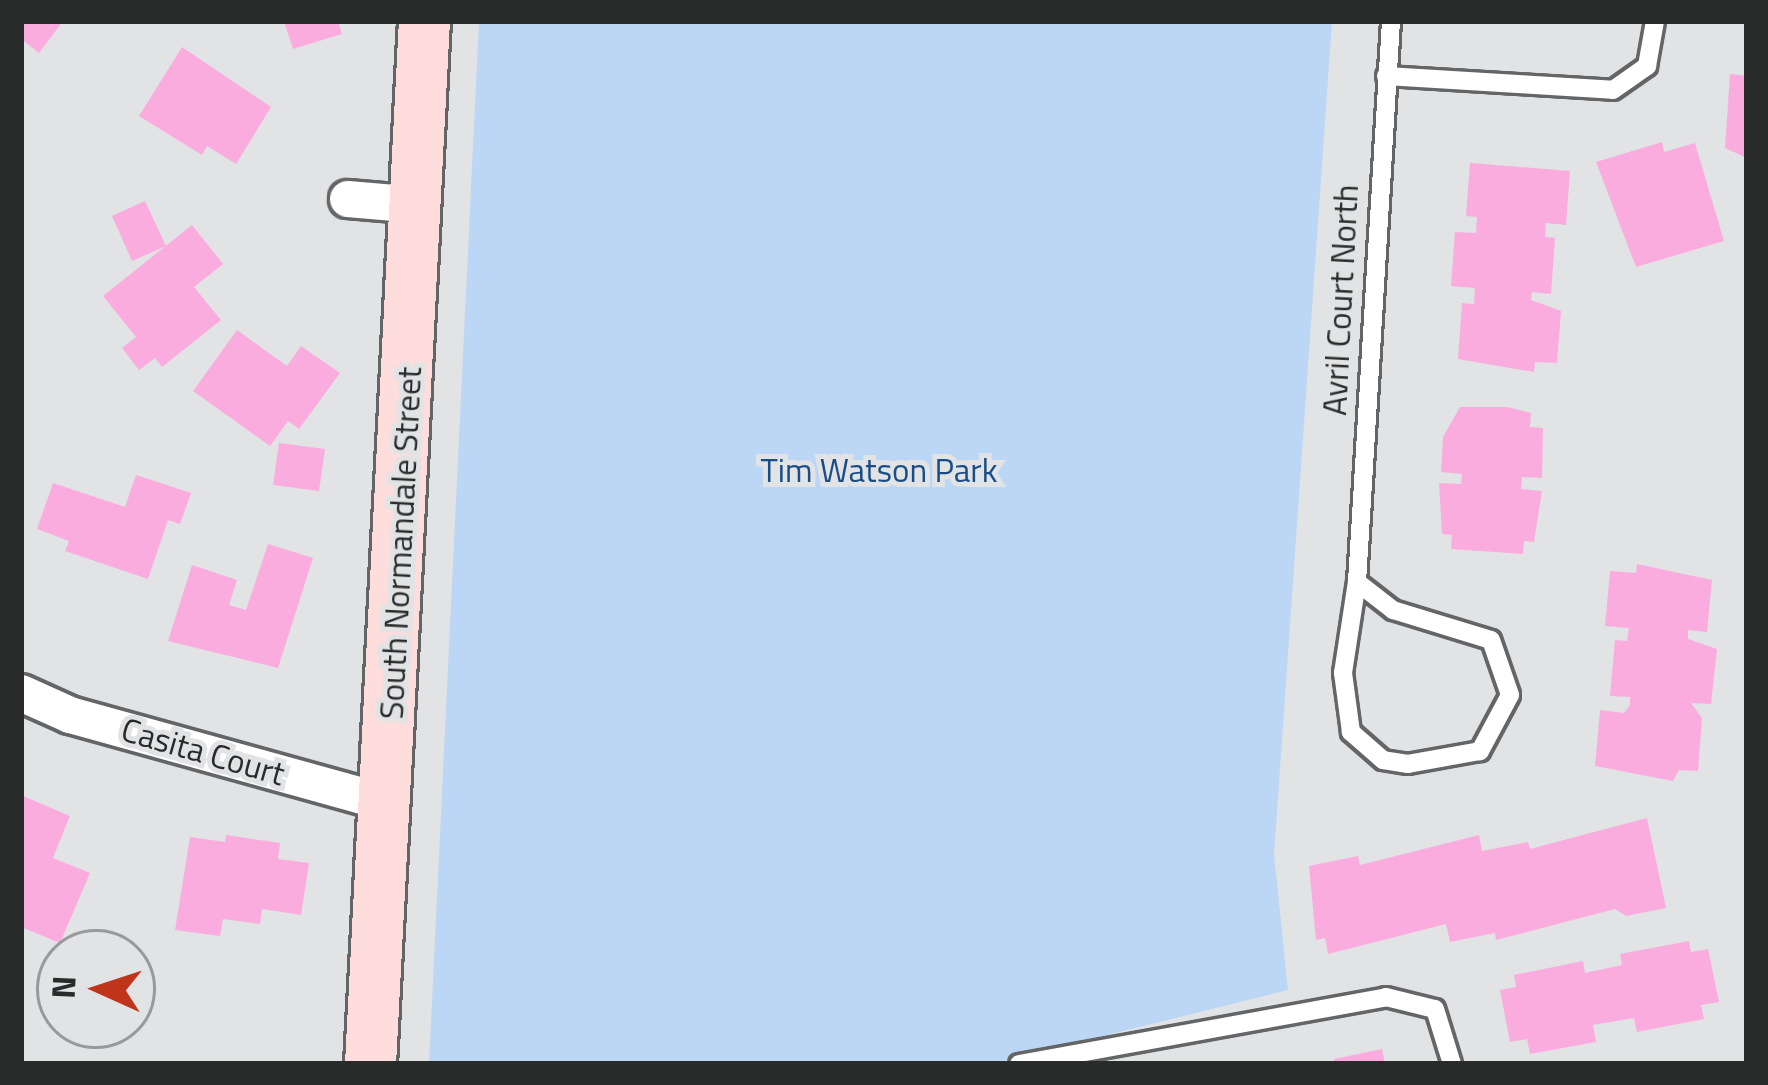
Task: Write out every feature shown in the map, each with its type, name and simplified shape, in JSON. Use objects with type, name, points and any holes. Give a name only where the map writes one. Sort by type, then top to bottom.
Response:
[{"type":"street","name":"South Normandale Street","points":[[370,1064],[424,21]]},
{"type":"street","points":[[348,199],[418,205]]},
{"type":"street","name":"Casita Court","points":[[21,693],[70,715],[387,803]]},
{"type":"lane","name":"Avril Court North","points":[[1357,582],[1393,610],[1491,640],[1510,695],[1480,751],[1408,764],[1383,760],[1351,732],[1343,673],[1357,582],[1390,21]]},
{"type":"lane","points":[[1386,76],[1613,90],[1648,66],[1655,21]]},
{"type":"lane","points":[[1019,1064],[1385,998],[1435,1009],[1451,1064]]},
{"type":"green space","name":"Tim Watson Park","points":[[479,21],[1332,21],[1274,855],[1288,990],[991,1064],[429,1064]]},
{"type":"building","points":[[21,21],[63,21],[39,53],[21,39]]},
{"type":"building","points":[[284,21],[338,21],[342,34],[293,49]]},
{"type":"building","points":[[182,47],[271,107],[236,164],[207,146],[202,155],[139,116]]},
{"type":"building","points":[[1730,74],[1747,76],[1747,158],[1725,148]]},
{"type":"building","points":[[1662,142],[1664,152],[1695,143],[1724,241],[1636,267],[1596,162]]},
{"type":"building","points":[[1470,163],[1570,171],[1566,225],[1546,223],[1545,237],[1555,238],[1551,294],[1532,292],[1531,300],[1561,311],[1557,363],[1535,362],[1534,372],[1458,359],[1462,303],[1474,304],[1475,288],[1451,286],[1455,232],[1476,233],[1477,217],[1466,216]]},
{"type":"building","points":[[145,201],[166,246],[132,261],[112,216]]},
{"type":"building","points":[[192,225],[223,264],[194,287],[221,320],[162,367],[155,358],[139,370],[122,348],[136,337],[103,296]]},
{"type":"building","points":[[237,330],[287,366],[301,346],[340,373],[299,429],[288,421],[270,446],[193,391]]},
{"type":"building","points":[[1460,407],[1507,407],[1531,413],[1530,427],[1543,428],[1542,478],[1522,477],[1521,489],[1542,491],[1534,542],[1524,541],[1523,554],[1451,549],[1452,535],[1442,534],[1439,483],[1461,484],[1462,474],[1441,472],[1443,437]]},
{"type":"building","points":[[279,443],[325,449],[319,491],[273,485]]},
{"type":"building","points":[[136,475],[191,493],[180,524],[168,520],[148,579],[65,551],[69,541],[37,529],[53,483],[125,507]]},
{"type":"building","points":[[268,544],[313,558],[278,668],[168,641],[192,565],[237,580],[229,605],[246,610]]},
{"type":"building","points":[[1637,564],[1712,580],[1707,632],[1688,630],[1688,639],[1717,649],[1711,704],[1691,703],[1702,718],[1698,771],[1679,770],[1673,781],[1595,766],[1600,710],[1624,713],[1630,705],[1630,697],[1610,696],[1615,640],[1627,641],[1629,628],[1605,626],[1610,571],[1636,573]]},
{"type":"building","points":[[23,796],[70,816],[53,858],[90,873],[66,929],[36,929],[36,933],[21,927]]},
{"type":"building","points":[[1647,818],[1666,908],[1626,916],[1615,909],[1496,940],[1495,933],[1450,942],[1446,924],[1328,954],[1325,938],[1316,940],[1309,866],[1358,856],[1360,865],[1479,835],[1482,851],[1528,842],[1530,849]]},
{"type":"building","points":[[226,835],[280,843],[278,859],[309,863],[301,915],[262,909],[260,924],[223,919],[220,936],[175,930],[190,837],[225,842]]},
{"type":"building","points":[[1689,941],[1691,952],[1708,949],[1719,1002],[1701,1005],[1704,1019],[1637,1032],[1634,1018],[1593,1025],[1596,1042],[1530,1054],[1527,1039],[1510,1042],[1500,990],[1516,987],[1514,975],[1583,961],[1585,973],[1622,965],[1620,954]]},
{"type":"building","points":[[1382,1049],[1385,1064],[1335,1064],[1334,1059]]}]
